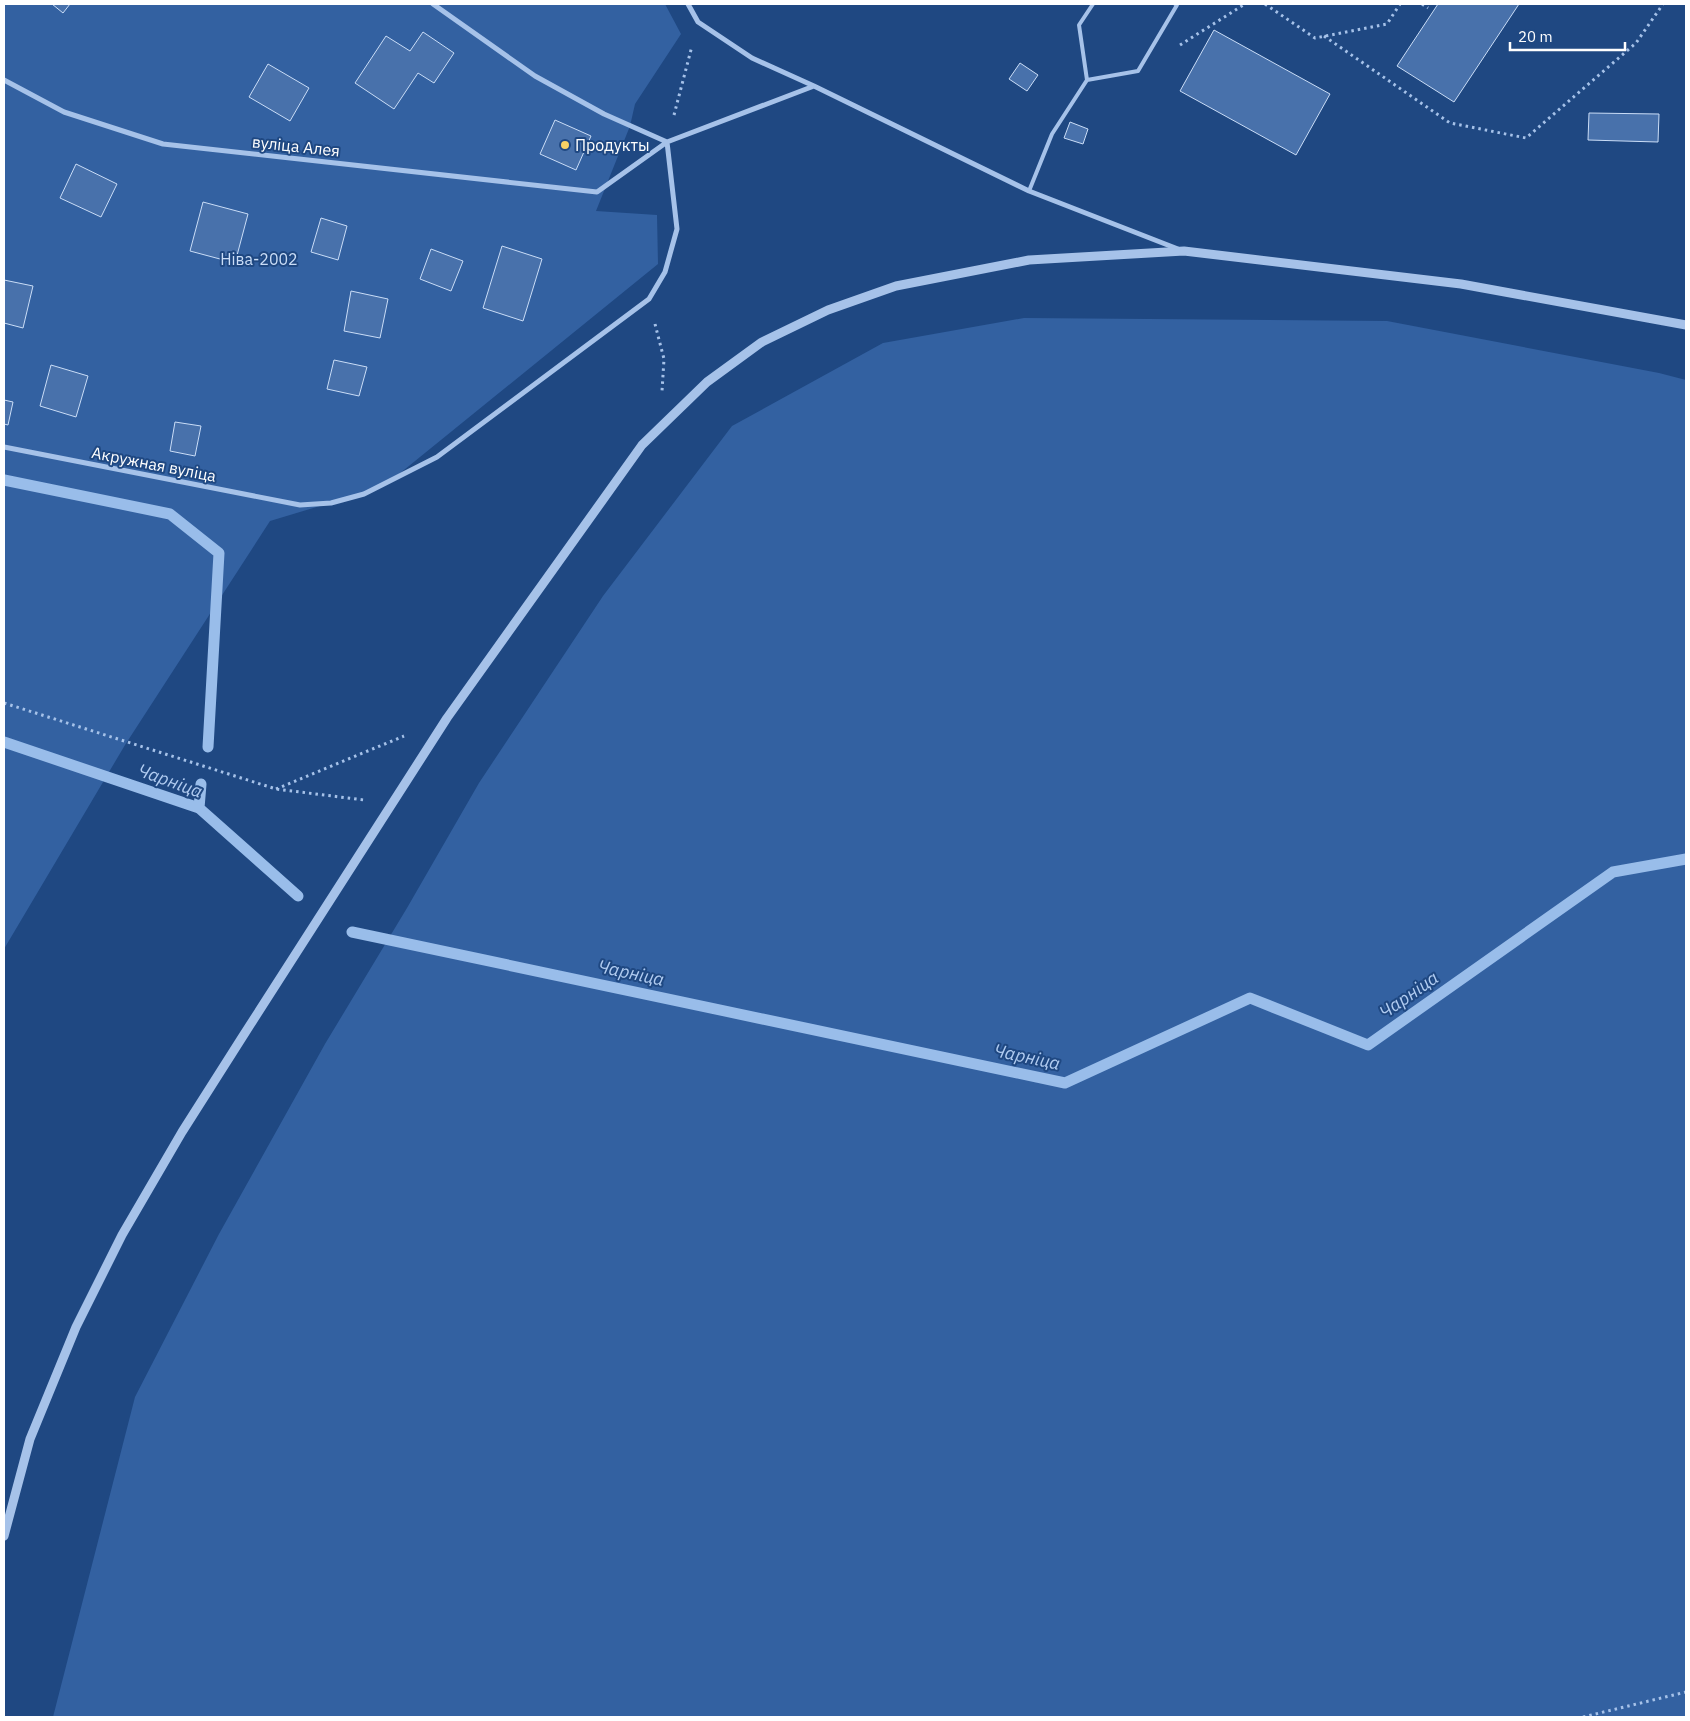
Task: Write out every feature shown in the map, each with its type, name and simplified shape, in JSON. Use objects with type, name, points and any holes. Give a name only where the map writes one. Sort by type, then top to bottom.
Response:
[{"type":"street","points":[[433,4],[535,76],[604,114],[667,142],[814,86]]},
{"type":"street","points":[[688,4],[698,22],[752,58],[814,86],[1029,191],[1184,251]]},
{"type":"street","name":"вуліца Алея","points":[[4,80],[64,112],[163,144],[597,192],[667,142]]},
{"type":"street","points":[[648,299],[665,272],[677,229],[667,142]]},
{"type":"street","points":[[4,1536],[30,1439],[76,1328],[122,1235],[182,1132],[447,718],[642,445],[707,382],[762,342],[828,310],[896,286],[1029,260],[1184,251],[1460,284],[1686,325]]},
{"type":"street","name":"Акружная вуліца","points":[[4,446],[300,505],[332,503],[364,494],[438,457],[648,299]]},
{"type":"lane","points":[[1029,191],[1052,134],[1087,80],[1079,25],[1093,4]]},
{"type":"lane","points":[[1087,80],[1138,71],[1177,5],[1175,4]]},
{"type":"path","points":[[1179,45],[1245,4]]},
{"type":"path","points":[[1265,4],[1315,38],[1387,24],[1400,4]]},
{"type":"path","points":[[1422,4],[1428,8]]},
{"type":"path","points":[[1324,36],[1450,123],[1526,138],[1636,43],[1663,4]]},
{"type":"path","points":[[667,142],[698,22]]},
{"type":"path","points":[[648,299],[664,359],[662,391],[658,400]]},
{"type":"path","points":[[4,703],[276,790],[392,804]]},
{"type":"path","points":[[276,790],[447,718]]},
{"type":"path","points":[[1583,1717],[1686,1692]]},
{"type":"green space","name":"Ніва-2002","points":[[4,4],[665,4],[681,34],[635,104],[630,126],[596,211],[657,215],[658,264],[383,487],[270,521],[125,745],[4,949]]},
{"type":"green space","points":[[1024,318],[1387,321],[1659,373],[1686,380],[1686,1717],[53,1717],[135,1397],[219,1234],[325,1044],[407,908],[479,783],[603,596],[732,426],[883,343]]},
{"type":"building","points":[[52,4],[70,4],[63,13]]},
{"type":"building","points":[[1438,4],[1519,4],[1454,102],[1397,66]]},
{"type":"building","points":[[1214,30],[1330,94],[1296,155],[1180,91]]},
{"type":"building","points":[[423,32],[454,53],[434,83],[418,73],[394,109],[355,83],[386,36],[410,51]]},
{"type":"building","points":[[1020,63],[1038,75],[1027,91],[1009,79]]},
{"type":"building","points":[[268,64],[309,88],[290,121],[249,97]]},
{"type":"building","points":[[1589,113],[1659,114],[1658,142],[1588,140]]},
{"type":"building","name":"Продукты","points":[[555,120],[591,136],[576,170],[540,154]]},
{"type":"building","points":[[1070,122],[1088,129],[1083,144],[1064,138]]},
{"type":"building","points":[[76,164],[117,184],[101,217],[60,198]]},
{"type":"building","points":[[203,202],[248,214],[235,263],[190,251]]},
{"type":"building","points":[[321,218],[347,226],[338,260],[311,252]]},
{"type":"building","points":[[502,246],[542,259],[523,321],[483,308]]},
{"type":"building","points":[[431,249],[463,261],[451,291],[420,279]]},
{"type":"building","points":[[4,280],[33,286],[23,328],[4,323]]},
{"type":"building","points":[[351,291],[388,299],[380,338],[344,331]]},
{"type":"building","points":[[334,360],[367,367],[359,396],[327,389]]},
{"type":"building","points":[[51,365],[88,376],[76,417],[40,406]]},
{"type":"building","points":[[4,400],[13,402],[8,425],[4,424]]},
{"type":"building","points":[[175,422],[201,426],[195,456],[170,451]]},
{"type":"waterway","points":[[4,480],[170,514],[219,553],[208,747]]},
{"type":"waterway","name":"Чарніца","points":[[4,742],[199,808],[298,896]]},
{"type":"waterway","points":[[199,808],[201,784]]},
{"type":"waterway","name":"Чарніца","points":[[352,932],[1065,1083],[1250,998],[1368,1045],[1613,872],[1686,859]]},
{"type":"place","name":"Продукты","points":[[565,145]]}]
